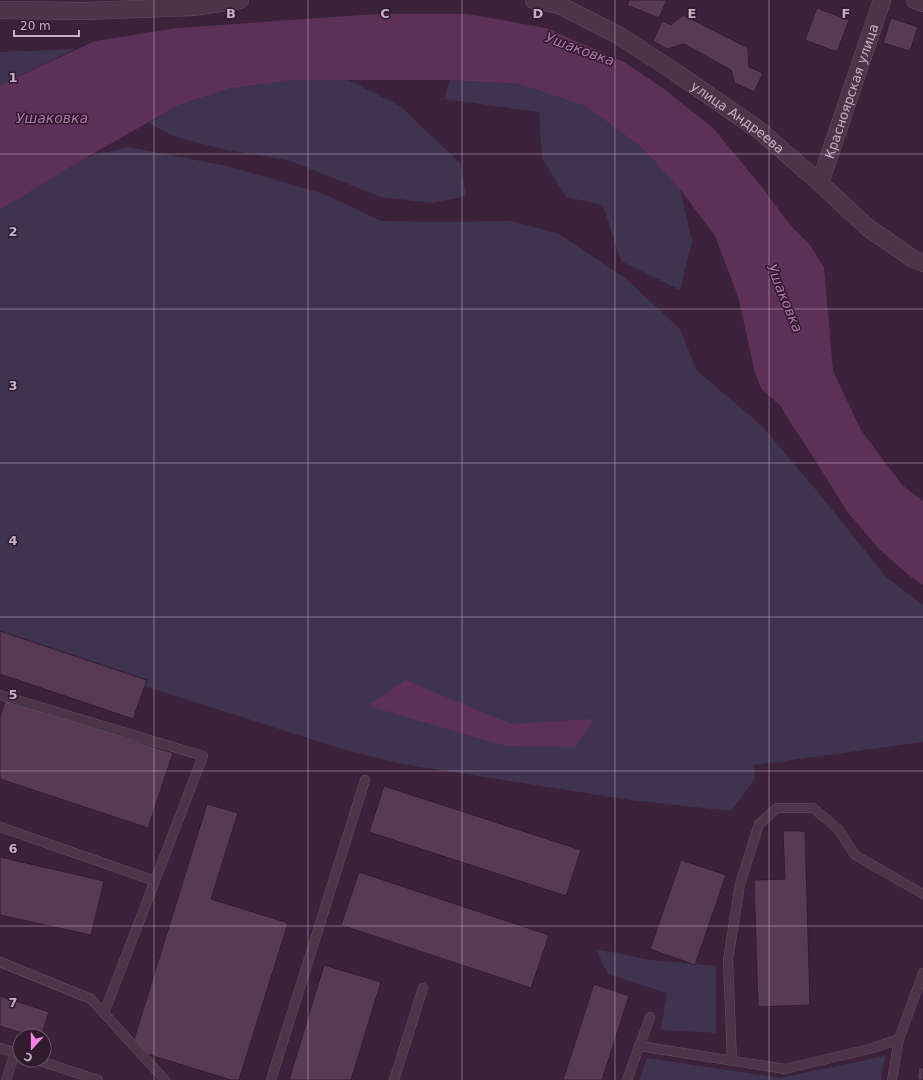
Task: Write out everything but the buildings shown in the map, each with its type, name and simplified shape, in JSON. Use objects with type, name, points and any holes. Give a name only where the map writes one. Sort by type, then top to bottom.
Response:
[{"type":"street","points":[[0,10],[84,11],[193,7],[240,0]]},
{"type":"street","name":"улица Андреева","points":[[534,0],[559,5],[618,35],[675,72],[758,130],[820,183],[867,227],[913,259],[923,263]]},
{"type":"street","name":"Красноярская улица","points":[[820,183],[882,0]]},
{"type":"street","points":[[915,0],[923,3]]},
{"type":"lane","points":[[0,695],[203,756],[104,1013]]},
{"type":"lane","points":[[271,1080],[365,780]]},
{"type":"lane","points":[[732,1061],[728,960],[740,884],[759,824],[777,808],[813,808],[838,829],[855,855],[923,894]]},
{"type":"lane","points":[[0,826],[154,881]]},
{"type":"lane","points":[[0,962],[91,999],[165,1080]]},
{"type":"lane","points":[[892,1080],[899,1039],[919,994],[923,972]]},
{"type":"lane","points":[[394,1080],[423,988]]},
{"type":"lane","points":[[628,1080],[650,1017]]},
{"type":"lane","points":[[639,1046],[785,1069],[873,1048],[899,1039]]},
{"type":"lane","points":[[0,1048],[12,1052]]},
{"type":"lane","points":[[6,1080],[12,1065]]},
{"type":"lane","points":[[52,1065],[98,1080]]},
{"type":"shaded area","points":[[75,49],[0,85],[0,52]]},
{"type":"shaded area","points":[[292,80],[348,80],[400,106],[460,163],[466,196],[433,203],[381,197],[288,160],[226,150],[173,136],[149,123],[179,105],[231,88]]},
{"type":"shaded area","points":[[450,80],[519,84],[585,106],[640,146],[680,189],[692,241],[680,290],[621,261],[603,205],[566,197],[542,158],[539,112],[444,99]]},
{"type":"shaded area","points":[[128,147],[227,166],[324,194],[381,221],[512,221],[559,234],[626,279],[680,329],[697,371],[762,426],[822,497],[886,577],[923,605],[923,742],[754,765],[755,778],[731,811],[630,800],[402,764],[339,748],[0,640],[0,210],[87,157]]},
{"type":"shaded area","points":[[596,949],[651,960],[716,966],[716,1033],[661,1030],[667,993],[608,974]]},
{"type":"shaded area","points":[[885,1056],[881,1080],[639,1080],[647,1058],[780,1078]]},
{"type":"water","name":"Ушаковка","points":[[377,14],[467,14],[546,28],[624,62],[664,89],[714,129],[765,191],[790,225],[810,245],[824,267],[833,371],[861,430],[902,485],[923,501],[923,585],[911,577],[878,548],[846,510],[780,405],[762,390],[755,373],[738,296],[715,236],[680,189],[640,146],[585,106],[519,84],[450,80],[292,80],[231,88],[179,105],[87,157],[0,210],[0,85],[95,41],[177,28]]},
{"type":"water","points":[[405,680],[511,724],[594,719],[575,747],[506,746],[368,706]]}]
